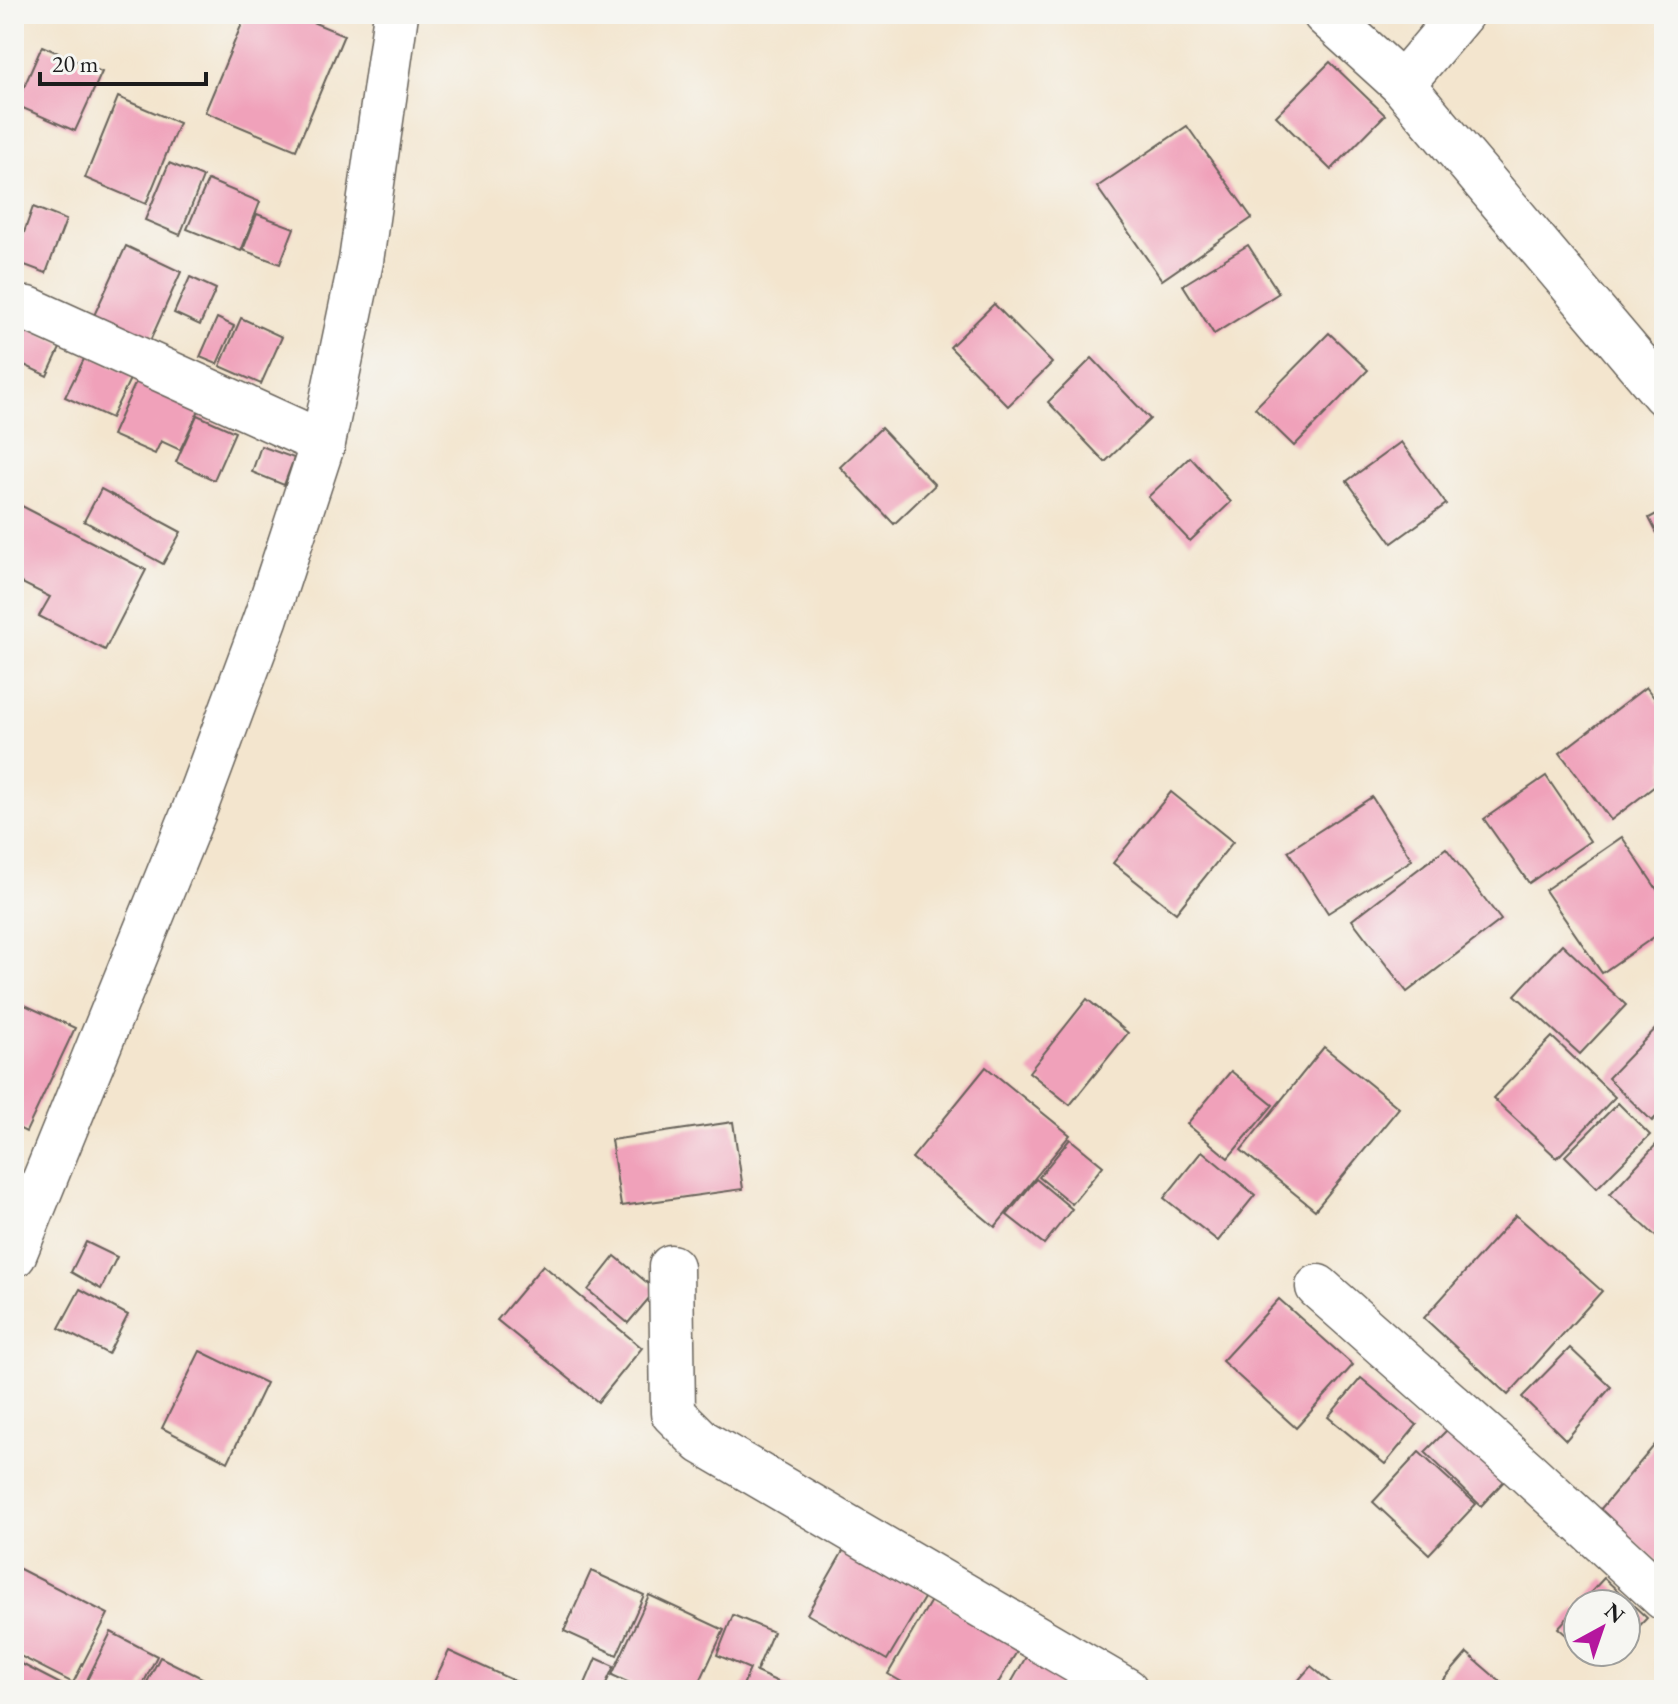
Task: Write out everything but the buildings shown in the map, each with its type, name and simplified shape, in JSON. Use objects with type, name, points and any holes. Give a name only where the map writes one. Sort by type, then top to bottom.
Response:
[{"type":"street","points":[[14,1255],[193,814],[266,617],[323,443],[361,261],[396,14]]},
{"type":"street","points":[[1325,14],[1402,84],[1664,394]]},
{"type":"street","points":[[1402,84],[1461,14]]},
{"type":"street","points":[[28,309],[323,443]]},
{"type":"street","points":[[671,1267],[673,1413],[702,1442],[1126,1690]]},
{"type":"street","points":[[1318,1287],[1664,1598]]}]
